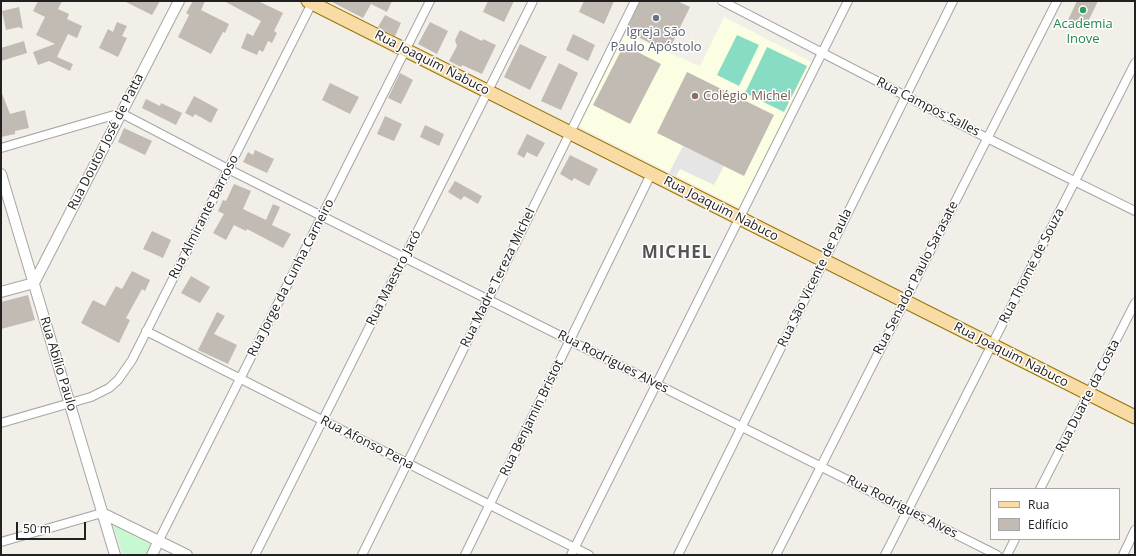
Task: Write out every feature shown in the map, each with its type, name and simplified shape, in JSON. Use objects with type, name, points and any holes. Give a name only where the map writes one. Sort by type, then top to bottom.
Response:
[{"type":"main road","name":"Rua Joaquim Nabuco","points":[[310,2],[1135,418]]},
{"type":"street","name":"Rua Doutor José de Patta","points":[[34,283],[179,1]]},
{"type":"street","name":"Rua Jorge da Cunha Carneiro","points":[[152,555],[430,1]]},
{"type":"street","name":"Rua Maestro Jacó","points":[[255,555],[533,1]]},
{"type":"street","name":"Rua Madre Tereza Michel","points":[[362,555],[635,1]]},
{"type":"street","name":"Rua Campos Salles","points":[[722,1],[736,4],[822,53],[987,138],[1135,211]]},
{"type":"street","points":[[572,551],[848,1]]},
{"type":"street","name":"Rua São Vicente de Paula","points":[[678,555],[953,1]]},
{"type":"street","name":"Rua Senador Paulo Sarasate","points":[[776,555],[1057,1]]},
{"type":"street","name":"Rua Almirante Barroso","points":[[1,423],[99,394],[118,380],[132,360],[310,2]]},
{"type":"street","name":"Rua Thomé de Souza","points":[[885,555],[1135,63]]},
{"type":"street","points":[[1,148],[121,113]]},
{"type":"street","name":"Rua Rodrigues Alves","points":[[121,113],[228,169],[997,555]]},
{"type":"street","name":"Rua Abílio Paulo","points":[[1,174],[115,555]]},
{"type":"street","name":"Rua Benjamin Bristot","points":[[465,555],[651,174]]},
{"type":"street","points":[[1,292],[34,283]]},
{"type":"street","name":"Rua Duarte da Costa","points":[[1041,488],[1135,303]]},
{"type":"street","name":"Rua Afonso Pena","points":[[146,331],[489,505],[572,551],[589,555]]},
{"type":"street","points":[[1,542],[102,513],[187,555]]},
{"type":"street","points":[[1123,555],[1135,530]]},
{"type":"street","points":[[1007,555],[1014,540]]},
{"type":"shaded area","name":"Colégio Michel","points":[[724,17],[813,63],[742,209],[578,126],[625,34],[700,66]]},
{"type":"shaded area","points":[[683,146],[724,166],[714,185],[680,169],[676,176],[669,173]]},
{"type":"green space","points":[[737,35],[759,45],[739,86],[717,75]]},
{"type":"green space","points":[[767,47],[807,66],[784,112],[745,93]]},
{"type":"green space","points":[[113,525],[154,546],[149,555],[123,555]]},
{"type":"building","points":[[38,1],[62,1],[58,9],[69,14],[67,19],[82,26],[77,38],[68,34],[57,57],[73,64],[70,71],[49,61],[38,65],[33,52],[55,44],[36,35],[45,17],[33,11]]},
{"type":"building","points":[[124,1],[160,1],[152,15]]},
{"type":"building","points":[[193,1],[205,1],[201,10],[229,24],[225,33],[223,32],[211,54],[178,37],[189,15],[186,13]]},
{"type":"building","points":[[224,1],[258,1],[283,13],[274,31],[277,33],[272,43],[268,41],[263,52],[259,50],[257,55],[241,48],[247,33],[253,36],[261,21]]},
{"type":"building","points":[[330,1],[392,1],[387,12],[371,4],[363,18]]},
{"type":"building","points":[[488,1],[514,1],[504,22],[483,12]]},
{"type":"building","points":[[584,1],[614,1],[604,24],[579,12]]},
{"type":"building","name":"Igreja São Paulo Apóstolo","points":[[640,1],[677,1],[690,7],[668,52],[626,31]]},
{"type":"building","name":"Academia Inove","points":[[1077,1],[1098,1],[1085,28],[1068,20]]},
{"type":"building","points":[[19,7],[23,29],[19,27],[6,30],[2,11]]},
{"type":"building","points":[[385,15],[401,23],[395,36],[378,27]]},
{"type":"building","points":[[117,22],[127,26],[122,36],[127,38],[118,57],[99,48],[108,29],[113,32]]},
{"type":"building","points":[[430,22],[448,31],[437,54],[418,44]]},
{"type":"building","points":[[460,30],[482,41],[483,39],[496,45],[482,74],[449,61],[457,46],[455,40]]},
{"type":"building","points":[[573,34],[595,45],[588,61],[566,50]]},
{"type":"building","points":[[24,41],[27,53],[1,61],[1,48]]},
{"type":"building","points":[[520,44],[547,56],[530,90],[504,77]]},
{"type":"building","points":[[624,45],[661,64],[630,124],[593,105]]},
{"type":"building","points":[[559,63],[578,73],[561,110],[541,101]]},
{"type":"building","points":[[687,72],[774,115],[744,176],[657,133]]},
{"type":"building","points":[[400,73],[413,80],[401,104],[388,98]]},
{"type":"building","points":[[330,83],[359,97],[350,114],[322,100]]},
{"type":"building","points":[[1,91],[10,114],[25,110],[29,128],[15,131],[15,134],[1,137]]},
{"type":"building","points":[[194,96],[218,109],[211,123],[195,114],[193,117],[185,113]]},
{"type":"building","points":[[146,99],[160,106],[161,103],[182,113],[176,125],[142,108]]},
{"type":"building","points":[[385,116],[402,124],[394,141],[377,134]]},
{"type":"building","points":[[425,125],[444,134],[439,146],[420,137]]},
{"type":"building","points":[[124,128],[152,141],[145,155],[118,142]]},
{"type":"building","points":[[527,134],[545,143],[537,157],[527,152],[524,158],[517,154]]},
{"type":"building","points":[[255,150],[274,159],[267,173],[243,162],[248,152],[253,155]]},
{"type":"building","points":[[570,155],[598,169],[589,186],[574,178],[572,181],[560,174]]},
{"type":"building","points":[[455,181],[482,196],[478,204],[464,196],[461,200],[448,192]]},
{"type":"building","points":[[234,184],[251,191],[243,209],[266,220],[273,204],[280,207],[272,225],[291,234],[283,248],[247,229],[246,231],[234,225],[226,240],[213,233],[224,214],[218,211],[223,200],[226,201]]},
{"type":"building","points":[[152,231],[171,240],[163,258],[143,249]]},
{"type":"building","points":[[132,271],[150,280],[145,291],[142,289],[126,318],[130,320],[119,343],[81,323],[93,300],[105,306],[116,286],[122,289]]},
{"type":"building","points":[[191,276],[210,287],[200,303],[181,293]]},
{"type":"building","points":[[28,295],[35,320],[1,329],[1,302]]},
{"type":"building","points":[[217,312],[225,316],[214,334],[237,345],[228,364],[198,350]]},
{"type":"place","name":"Academia Inove","points":[[1083,10]]},
{"type":"place","name":"Igreja São Paulo Apóstolo","points":[[656,18]]},
{"type":"place","name":"Colégio Michel","points":[[695,96]]},
{"type":"district","name":"MICHEL","points":[[677,253]]}]
